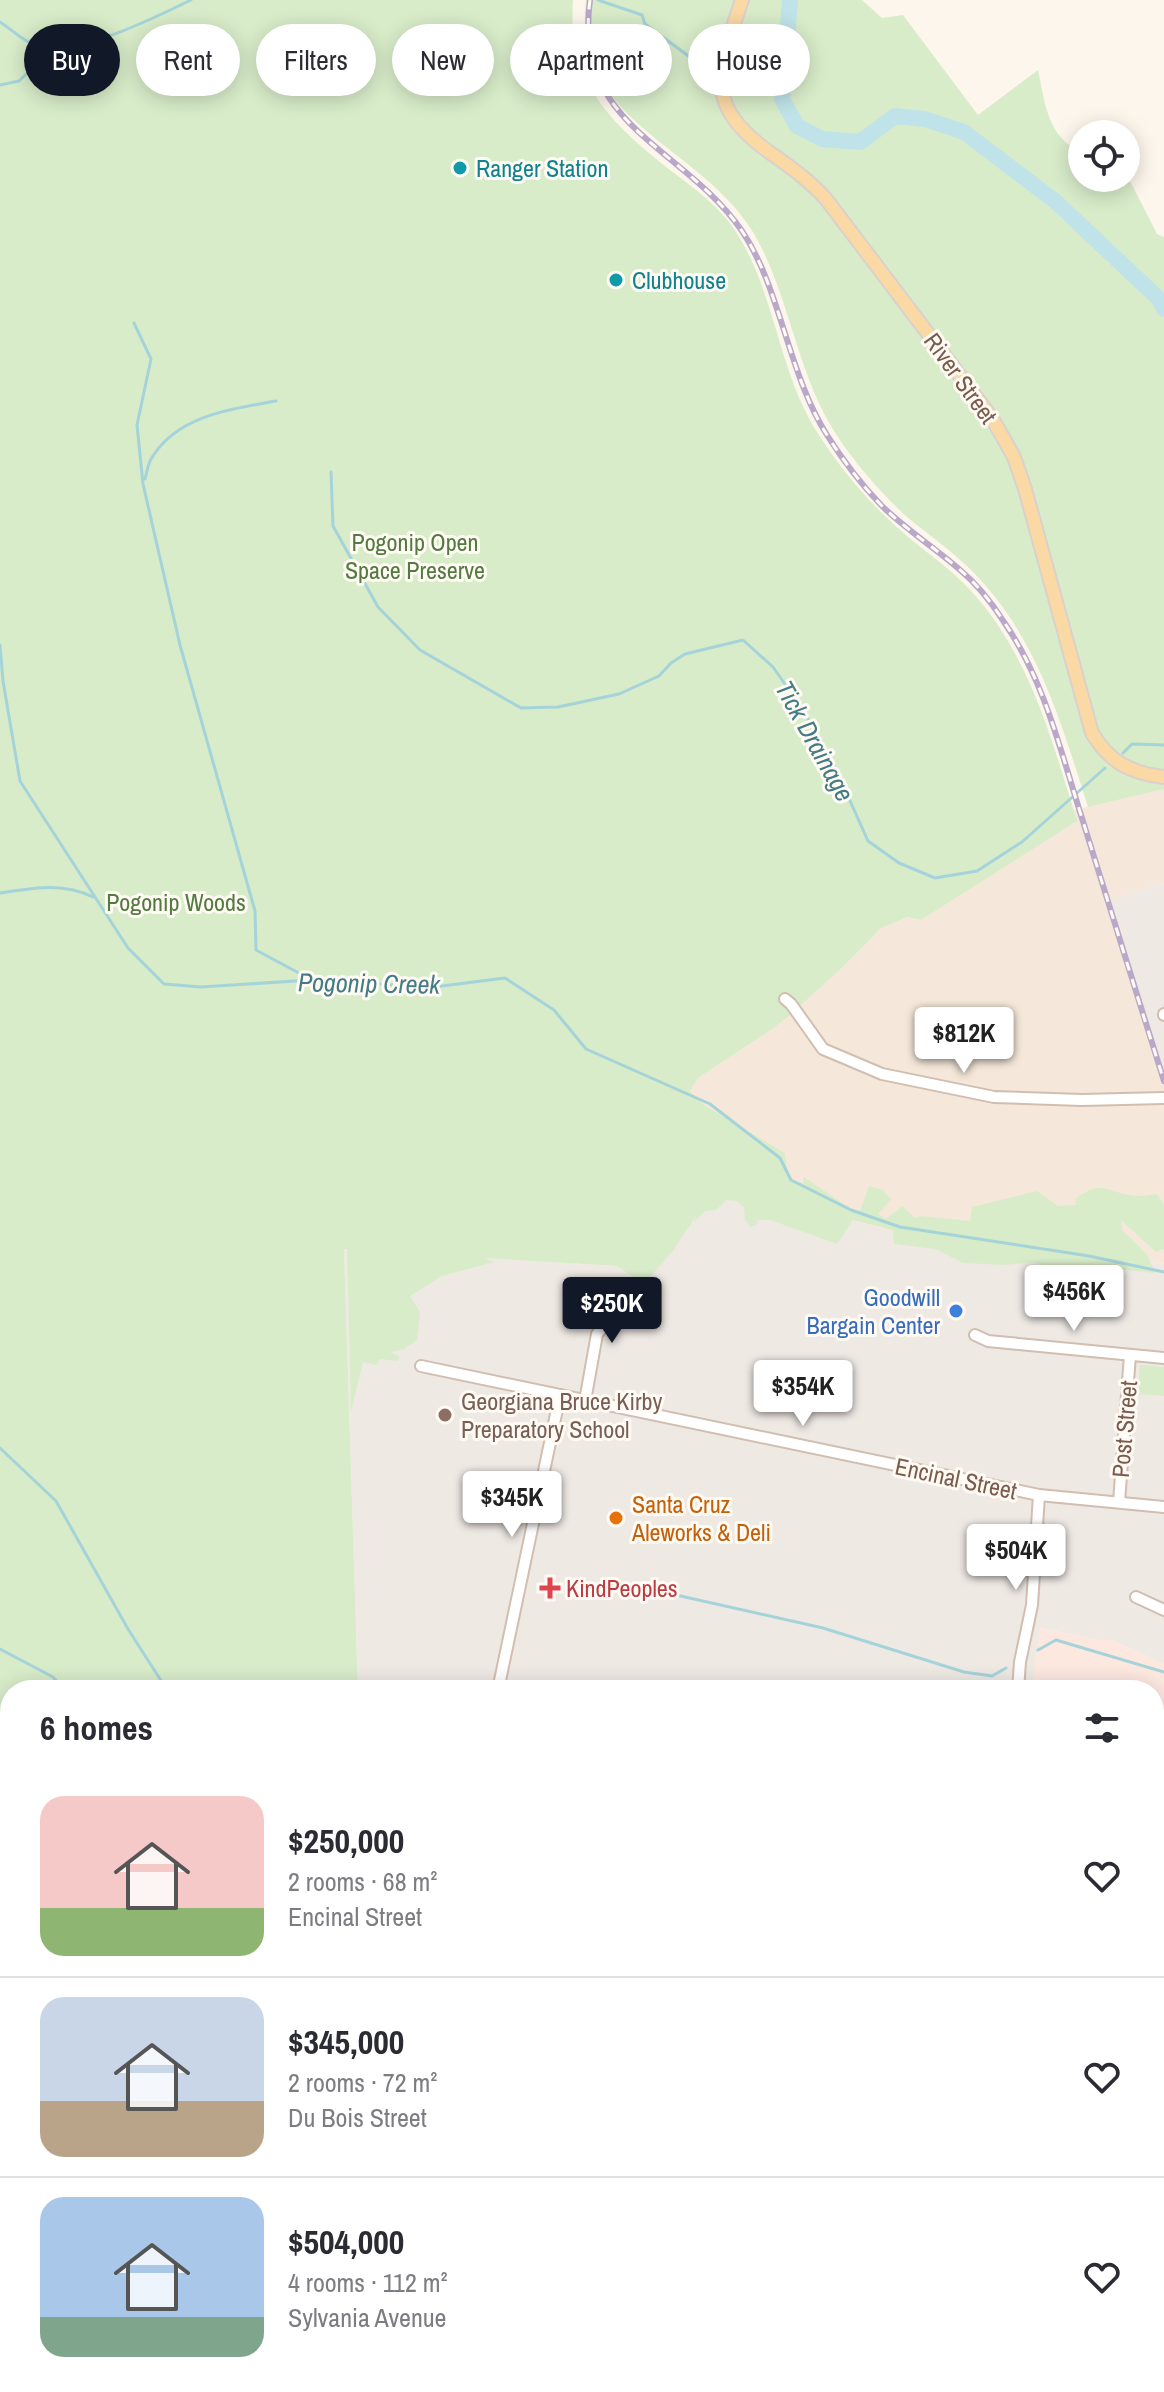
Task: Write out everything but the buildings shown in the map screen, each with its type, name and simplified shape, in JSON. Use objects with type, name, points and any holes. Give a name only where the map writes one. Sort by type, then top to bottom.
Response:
[{"type":"main road","name":"River Street","points":[[742,0],[723,61],[722,98],[739,127],[815,187],[992,418],[1014,457],[1025,489],[1092,733],[1100,747],[1120,765],[1144,775],[1164,777]]},
{"type":"street","points":[[785,999],[823,1049],[882,1074],[994,1097],[1082,1100],[1164,1098]]},
{"type":"street","points":[[585,1401],[597,1334],[636,1288]]},
{"type":"street","points":[[975,1335],[988,1341],[1164,1358]]},
{"type":"street","name":"Post Street","points":[[1119,1502],[1130,1355]]},
{"type":"street","name":"Encinal Street","points":[[421,1366],[1039,1495],[1164,1507]]},
{"type":"street","points":[[500,1680],[560,1395]]},
{"type":"street","points":[[1019,1680],[1032,1605],[1039,1495]]},
{"type":"street","points":[[1136,1597],[1164,1610]]},
{"type":"shaded area","points":[[1164,789],[1164,883],[1117,898],[1164,1074],[1164,1264],[1142,1259],[966,1252],[810,1208],[679,1105],[698,1078],[771,1030],[845,965],[880,929],[907,917],[921,920],[1076,821],[1074,810]]},
{"type":"shaded area","points":[[1164,883],[1164,1074],[1110,900]]},
{"type":"shaded area","points":[[721,1170],[810,1208],[966,1252],[1142,1259],[1164,1264],[1164,1664],[1112,1640],[1040,1628],[1032,1680],[358,1680],[344,1249],[617,1266]]},
{"type":"shaded area","points":[[0,1458],[71,1535],[113,1601],[158,1645],[147,1657],[162,1680],[0,1680]]},
{"type":"shaded area","points":[[1039,1628],[1112,1640],[1164,1664],[1164,1680],[1032,1680]]},
{"type":"green space","name":"Pogonip Open Space Preserve","points":[[0,0],[573,0],[573,24],[510,24],[510,96],[596,96],[632,138],[705,197],[732,226],[758,275],[793,382],[817,432],[860,490],[886,517],[972,592],[1009,643],[1037,700],[1077,821],[921,920],[907,917],[880,929],[792,1013],[698,1078],[690,1091],[704,1105],[785,1153],[787,1173],[792,1181],[803,1183],[804,1177],[850,1208],[860,1211],[869,1186],[883,1190],[891,1199],[878,1214],[886,1219],[902,1206],[915,1218],[970,1221],[972,1207],[1037,1191],[1058,1206],[1075,1205],[1076,1198],[1098,1188],[1133,1196],[1157,1194],[1164,1205],[1164,1249],[1156,1252],[1122,1221],[1122,1230],[1147,1254],[1155,1273],[1079,1265],[1073,1274],[1055,1271],[1035,1262],[1005,1265],[963,1263],[935,1249],[894,1244],[893,1230],[853,1220],[837,1244],[770,1220],[758,1220],[756,1225],[750,1227],[745,1220],[744,1208],[737,1201],[726,1200],[716,1210],[705,1211],[694,1222],[696,1216],[672,1252],[644,1284],[617,1266],[484,1258],[494,1262],[442,1276],[410,1296],[420,1312],[417,1340],[404,1349],[391,1352],[400,1357],[397,1361],[380,1359],[377,1365],[363,1362],[351,1412],[347,1249],[344,1249],[358,1680],[0,1680]]},
{"type":"green space","points":[[586,0],[862,0],[882,18],[903,15],[978,115],[1038,70],[1050,118],[1068,144],[1068,192],[1136,192],[1157,234],[1164,237],[1164,789],[1088,807],[1057,712],[1014,623],[972,571],[897,508],[869,478],[822,410],[775,279],[751,229],[728,200],[643,128],[613,96],[672,96],[672,24],[587,24]]},
{"type":"green space","points":[[1140,1365],[1164,1367],[1164,1396],[1137,1394]]},
{"type":"waterway","points":[[0,22],[37,46],[72,46],[115,34],[191,0]]},
{"type":"waterway","points":[[598,0],[642,15],[645,24],[688,56]]},
{"type":"waterway","points":[[790,0],[782,99],[797,126],[822,139],[860,142],[895,116],[925,119],[964,132],[1055,201],[1159,299],[1164,309]]},
{"type":"waterway","points":[[0,85],[19,81],[24,76]]},
{"type":"waterway","points":[[134,323],[151,359],[137,425],[143,484],[180,645],[255,911],[256,950],[310,979]]},
{"type":"waterway","points":[[145,479],[151,458],[177,431],[208,416],[276,401]]},
{"type":"waterway","name":"Tick Drainage","points":[[331,472],[333,526],[378,607],[420,650],[521,708],[558,707],[619,694],[659,676],[685,654],[743,640],[773,667],[801,707],[830,756],[868,841],[899,863],[935,878],[977,871],[1022,842],[1105,768]]},
{"type":"waterway","name":"Pogonip Creek","points":[[0,645],[20,781],[128,948],[164,984],[201,987],[311,980],[434,987],[505,978],[554,1010],[586,1049],[710,1104],[780,1158],[791,1180],[851,1210],[900,1227],[1089,1256],[1164,1272]]},
{"type":"waterway","name":"Tick Drainage","points":[[1123,753],[1132,744],[1164,745]]},
{"type":"waterway","points":[[0,893],[59,888],[93,897]]},
{"type":"waterway","points":[[0,1448],[56,1501],[128,1629],[161,1680]]},
{"type":"waterway","points":[[645,1588],[823,1628],[964,1672],[992,1676],[1006,1668]]},
{"type":"waterway","points":[[1038,1650],[1056,1640],[1164,1672]]},
{"type":"waterway","points":[[0,1649],[56,1680]]},
{"type":"railway","points":[[590,0],[589,43],[598,78],[615,106],[638,131],[718,202],[742,231],[766,279],[803,386],[833,444],[881,505],[978,587],[1018,644],[1058,740],[1164,1081]]},
{"type":"place","name":"Ranger Station","points":[[460,168]]},
{"type":"place","name":"Clubhouse","points":[[616,280]]},
{"type":"place","name":"Goodwill Bargain Center","points":[[956,1311]]},
{"type":"place","name":"Georgiana Bruce Kirby Preparatory School","points":[[445,1415]]},
{"type":"place","name":"Santa Cruz Aleworks & Deli","points":[[616,1518]]},
{"type":"place","name":"KindPeoples","points":[[550,1588]]},
{"type":"park label","name":"Pogonip Woods","points":[[176,902]]}]
